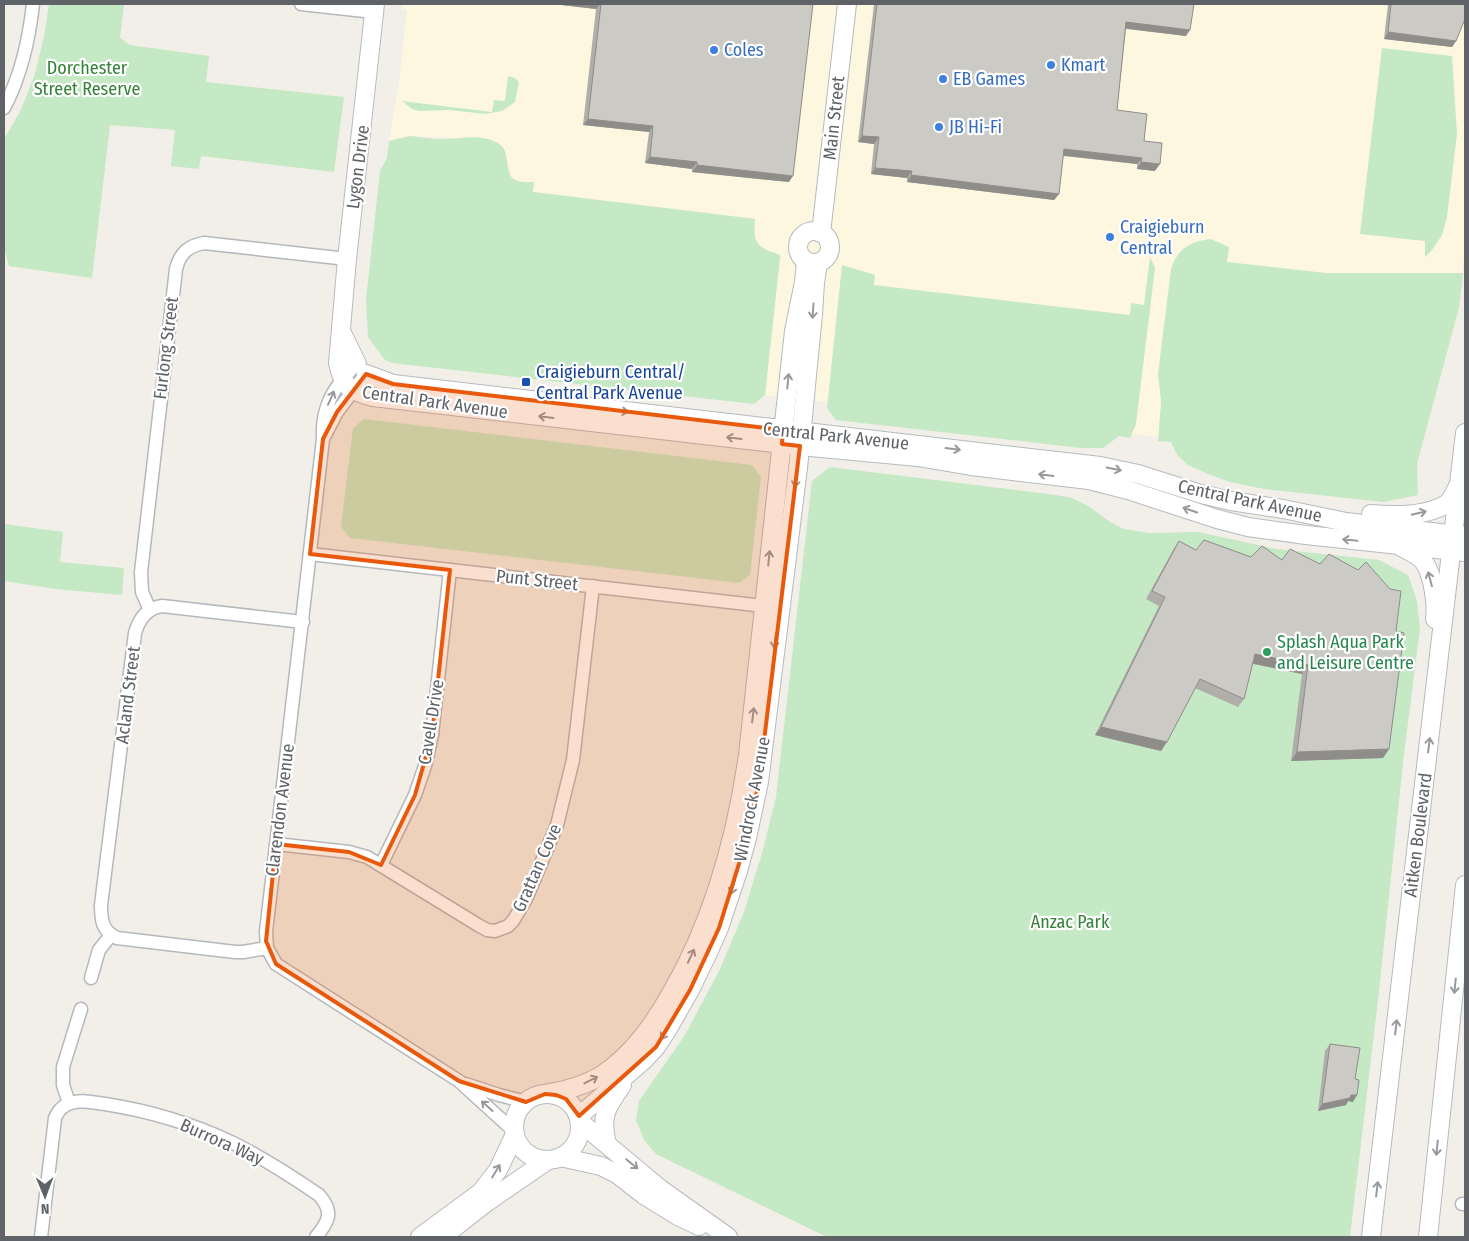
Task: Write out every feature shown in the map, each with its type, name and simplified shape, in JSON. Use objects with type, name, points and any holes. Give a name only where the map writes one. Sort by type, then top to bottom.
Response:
[{"type":"street","points":[[4,108],[18,78],[26,49],[33,4]]},
{"type":"street","points":[[301,4],[375,8]]},
{"type":"street","name":"Main Street","points":[[815,233],[814,206],[836,4]]},
{"type":"street","name":"Main Street","points":[[815,233],[847,4]]},
{"type":"street","name":"Lygon Drive","points":[[341,330],[375,8]]},
{"type":"street","points":[[815,233],[828,239],[830,247],[828,255],[812,262],[800,256],[797,248],[802,236],[815,233]]},
{"type":"street","name":"Furlong Street","points":[[150,610],[142,592],[141,572],[174,277],[179,258],[189,248],[204,243],[347,259]]},
{"type":"street","points":[[791,438],[813,314],[815,283],[812,262]]},
{"type":"street","name":"Central Park Avenue","points":[[341,330],[361,369],[393,384],[918,456],[971,466],[1089,480],[1248,527],[1398,545],[1459,543]]},
{"type":"street","name":"Central Park Avenue","points":[[341,330],[338,363],[347,385],[360,394],[373,397],[1100,466],[1138,474],[1201,494],[1459,543]]},
{"type":"street","name":"Clarendon Avenue","points":[[267,948],[266,932],[323,439],[337,412],[347,385],[361,369]]},
{"type":"street","name":"Aitken Boulevard","points":[[1371,1237],[1432,714],[1459,543],[1458,486],[1465,433]]},
{"type":"street","name":"Windrock Avenue","points":[[579,1119],[599,1097],[629,1074],[656,1047],[690,990],[706,957],[730,898],[747,838],[759,782],[772,607],[791,438]]},
{"type":"street","points":[[1283,509],[1392,516],[1412,515],[1446,504],[1450,501],[1458,486]]},
{"type":"street","points":[[1398,545],[1418,556],[1424,562],[1433,589],[1436,611],[1428,684],[1432,714]]},
{"type":"street","name":"Punt Street","points":[[310,554],[772,607]]},
{"type":"street","name":"Cavell Drive","points":[[381,865],[415,795],[425,766],[432,734],[450,570]]},
{"type":"street","name":"Grattan Cove","points":[[276,844],[349,852],[367,857],[487,930],[502,930],[514,921],[544,859],[558,824],[564,800],[573,760],[593,586]]},
{"type":"street","points":[[150,610],[156,607],[169,607],[303,622]]},
{"type":"street","name":"Windrock Avenue","points":[[545,1094],[568,1090],[602,1075],[628,1054],[646,1034],[660,1013],[692,954],[714,902],[741,800],[755,696],[772,607]]},
{"type":"street","name":"Acland Street","points":[[111,935],[103,926],[101,914],[115,786],[120,760],[135,633],[139,621],[150,610]]},
{"type":"street","points":[[1428,1237],[1465,885]]},
{"type":"street","points":[[91,978],[99,950],[111,935],[126,939],[234,952],[267,948],[276,964],[287,972],[459,1081],[515,1132]]},
{"type":"street","points":[[41,1237],[55,1118],[58,1112],[69,1103],[63,1084],[63,1067],[81,1009]]},
{"type":"street","points":[[607,1144],[603,1128],[604,1118],[608,1107],[629,1074]]},
{"type":"street","points":[[459,1081],[526,1102]]},
{"type":"street","points":[[442,1237],[486,1202],[554,1159],[570,1152],[580,1133],[579,1119],[574,1106],[566,1099],[556,1095],[545,1094],[535,1096],[526,1102],[519,1110],[515,1120],[515,1132],[519,1144],[527,1153],[536,1158],[554,1159],[601,1166],[617,1174],[644,1195],[678,1216],[726,1237]]},
{"type":"street","name":"Burrora Way","points":[[69,1103],[107,1104],[165,1117],[210,1132],[263,1159],[319,1195],[325,1202],[328,1210],[327,1220],[316,1237]]},
{"type":"street","points":[[579,1119],[660,1188],[726,1237]]},
{"type":"street","points":[[420,1237],[481,1192],[498,1170],[515,1132]]},
{"type":"highlighted area","points":[[366,374],[393,384],[783,430],[782,444],[800,446],[759,782],[747,838],[719,928],[690,990],[656,1047],[579,1116],[566,1099],[556,1095],[545,1094],[526,1102],[459,1081],[276,964],[266,941],[276,844],[349,852],[381,865],[415,795],[432,735],[450,570],[310,554],[323,439],[337,412]]},
{"type":"shaded area","name":"Craigieburn Central","points":[[402,4],[1465,4],[1465,246],[1459,308],[1417,464],[765,395],[780,254],[760,247],[756,241],[752,218],[533,192],[521,181],[514,180],[511,177],[503,147],[451,138],[410,136],[389,141],[399,84],[407,10],[402,9]]},
{"type":"green space","name":"Dorchester Street Reserve","points":[[49,4],[124,4],[120,38],[130,45],[209,56],[206,82],[344,97],[334,172],[201,156],[199,169],[171,166],[175,130],[110,125],[92,278],[9,266],[4,248],[4,139],[20,112],[35,74],[44,37]]},
{"type":"green space","points":[[1382,48],[1452,56],[1457,134],[1447,217],[1442,235],[1425,257],[1425,241],[1360,234]]},
{"type":"green space","points":[[508,76],[515,78],[519,82],[515,102],[502,111],[486,114],[449,110],[419,111],[412,109],[402,101],[492,112],[494,100],[505,101]]},
{"type":"green space","points":[[410,136],[441,139],[477,137],[498,143],[505,151],[511,177],[519,182],[534,182],[533,192],[755,219],[755,234],[758,243],[780,255],[765,395],[754,404],[392,363],[385,360],[368,337],[366,300],[380,171],[387,158],[389,141]]},
{"type":"green space","points":[[1211,239],[1229,247],[1227,262],[1326,273],[1463,273],[1459,308],[1417,464],[1418,495],[1384,502],[1264,489],[1230,482],[1188,465],[1178,456],[1171,442],[1158,441],[1161,402],[1158,374],[1171,269],[1177,256],[1186,247]]},
{"type":"green space","points":[[1150,257],[1155,268],[1136,424],[1130,438],[1119,436],[1103,448],[1081,448],[836,420],[827,408],[842,265],[875,275],[874,285],[1130,315],[1131,303],[1144,305]]},
{"type":"green space","points":[[364,419],[752,465],[761,477],[750,575],[739,583],[350,538],[341,527],[353,428]]},
{"type":"green space","name":"Anzac Park","points":[[830,467],[1056,495],[1072,498],[1090,507],[1110,522],[1124,529],[1149,533],[1198,532],[1277,549],[1379,560],[1408,575],[1417,601],[1420,629],[1404,754],[1350,1237],[827,1237],[656,1154],[644,1140],[636,1120],[639,1101],[685,1035],[720,969],[744,912],[763,850],[776,797],[812,481]]},
{"type":"green space","points":[[4,524],[63,532],[60,562],[124,568],[122,595],[56,589],[4,581]]},
{"type":"building","points":[[601,4],[813,4],[793,176],[697,165],[697,162],[650,157],[653,126],[588,119]]},
{"type":"building","points":[[877,4],[1194,4],[1190,30],[1126,22],[1117,110],[1147,114],[1144,141],[1162,143],[1160,164],[1141,162],[1142,158],[1064,149],[1059,194],[911,175],[912,171],[875,168],[879,137],[862,136]]},
{"type":"building","points":[[1391,4],[1465,4],[1465,19],[1456,41],[1388,32]]},
{"type":"building","name":"Splash Aqua Park and Leisure Centre","points":[[1204,540],[1251,557],[1262,546],[1282,560],[1290,549],[1320,564],[1329,554],[1358,570],[1366,562],[1390,589],[1401,591],[1396,631],[1404,633],[1389,749],[1297,752],[1308,665],[1255,654],[1244,699],[1200,679],[1167,742],[1101,727],[1165,597],[1152,591],[1179,541],[1196,550]]},
{"type":"building","points":[[1330,1044],[1360,1048],[1355,1079],[1359,1080],[1357,1095],[1322,1104]]},
{"type":"place","name":"Coles","points":[[714,50]]},
{"type":"place","name":"Kmart","points":[[1051,65]]},
{"type":"place","name":"EB Games","points":[[943,79]]},
{"type":"place","name":"JB Hi-Fi","points":[[939,127]]},
{"type":"place","name":"Craigieburn Central","points":[[1110,237]]},
{"type":"place","name":"Craigieburn Central/ Central Park Avenue","points":[[526,382]]},
{"type":"place","name":"Splash Aqua Park and Leisure Centre","points":[[1267,652]]}]
